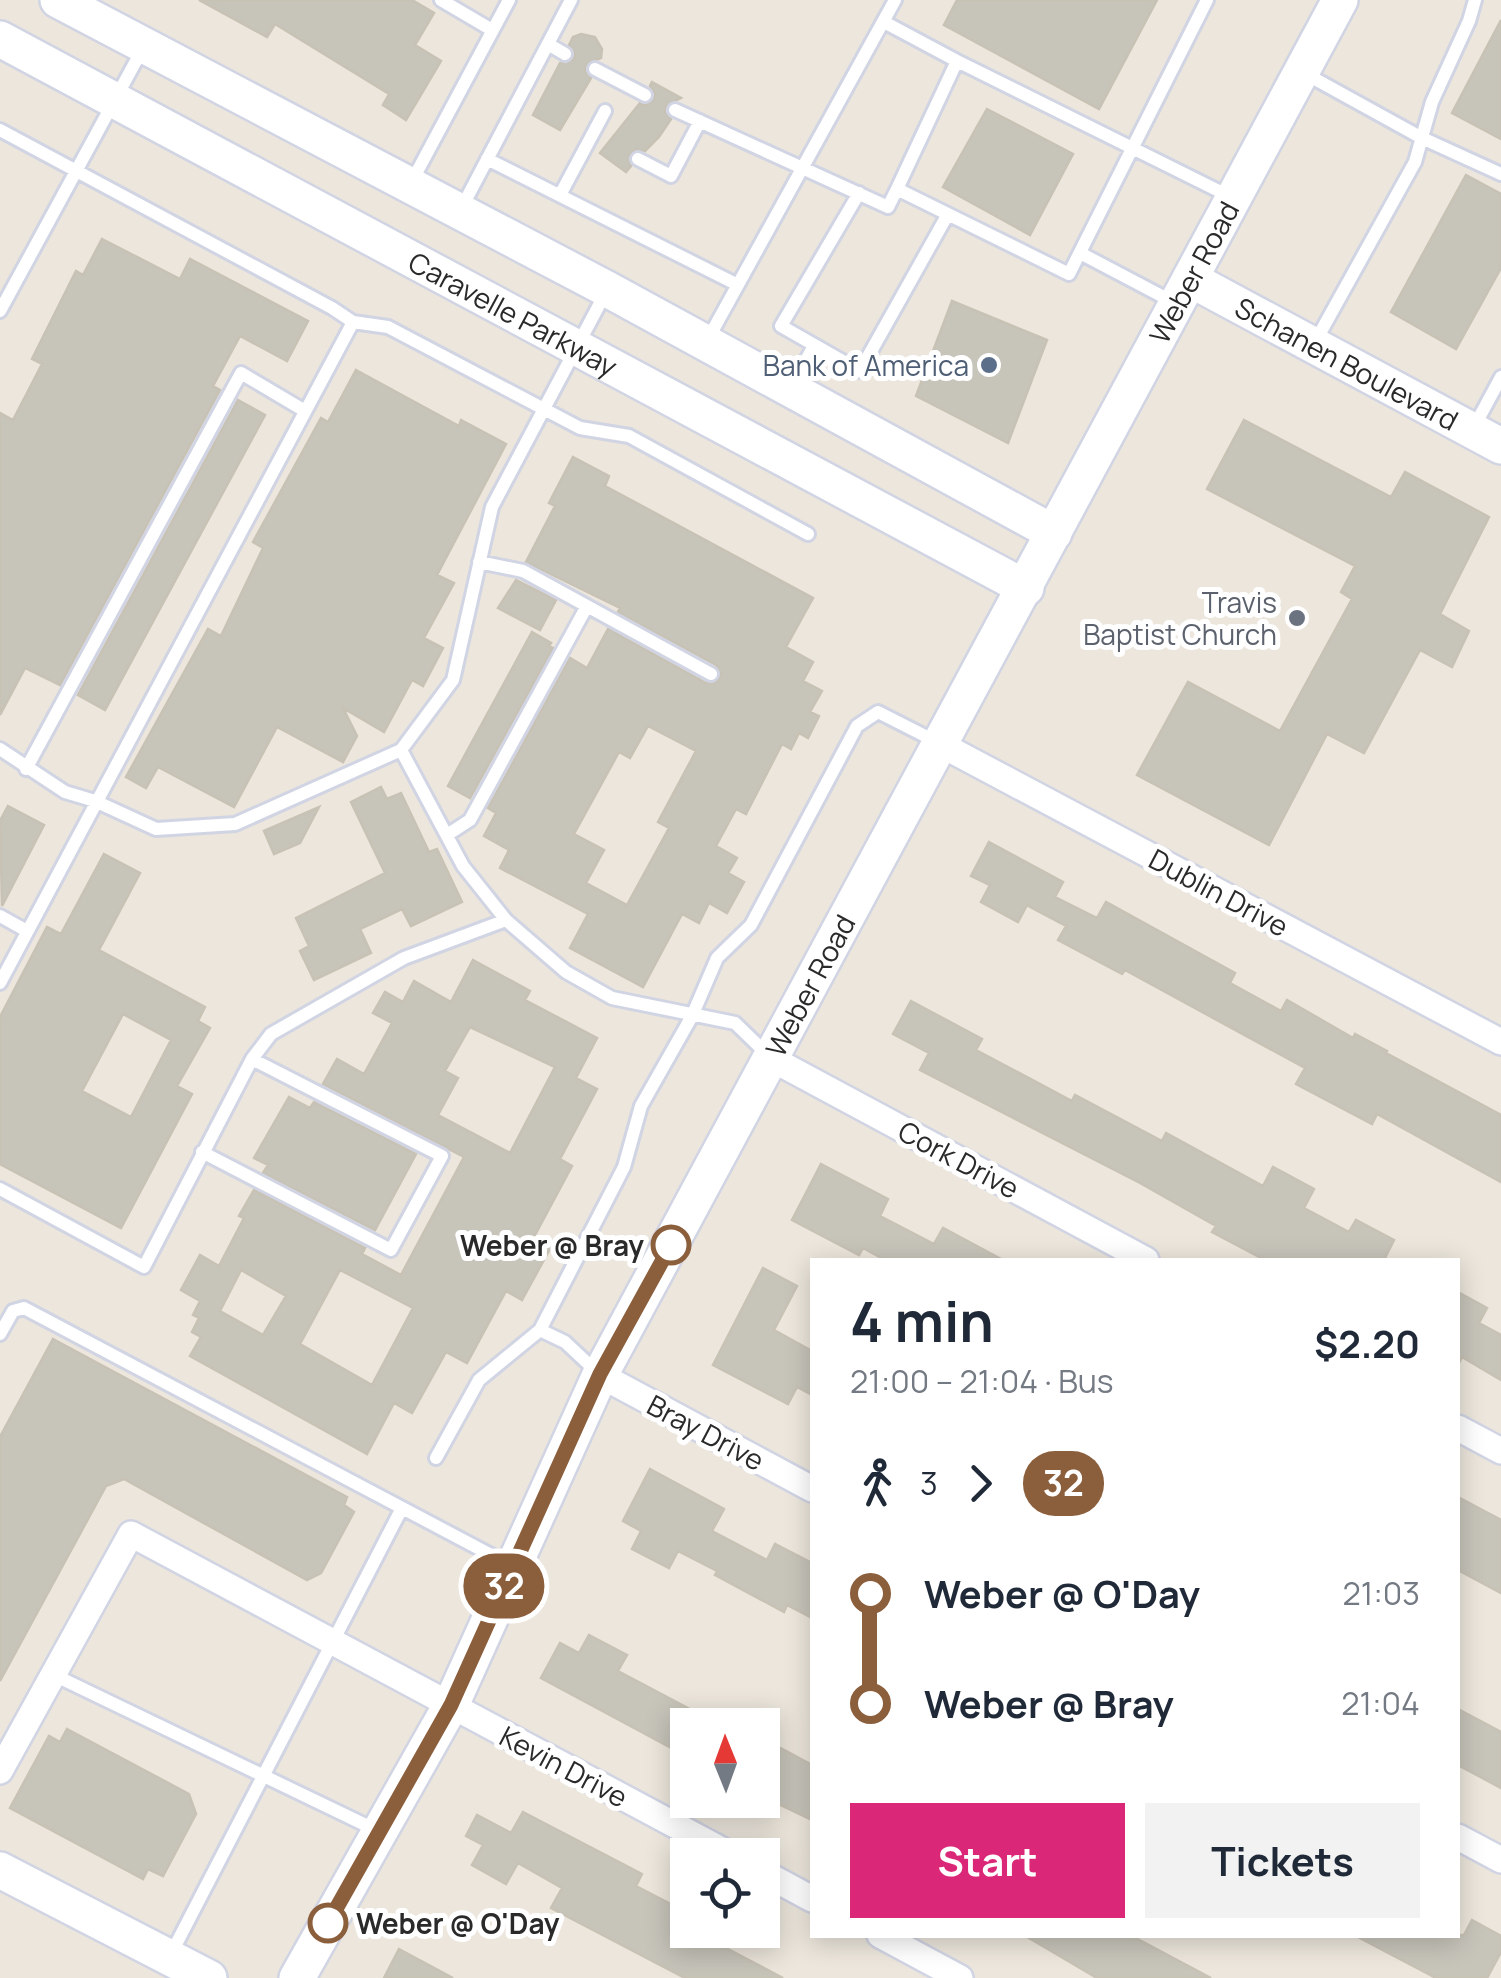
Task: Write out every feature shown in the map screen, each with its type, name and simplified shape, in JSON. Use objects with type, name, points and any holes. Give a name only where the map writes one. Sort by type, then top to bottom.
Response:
[{"type":"street","points":[[58,0],[607,289],[1054,533]]},
{"type":"street","name":"Weber Road","points":[[298,1978],[451,1705],[600,1374],[1340,0]]},
{"type":"street","name":"Caravelle Parkway","points":[[0,39],[1026,588]]},
{"type":"street","name":"Schanen Boulevard","points":[[1183,292],[1312,346],[1486,438]]},
{"type":"street","name":"Dublin Drive","points":[[938,742],[1501,1042]]},
{"type":"street","name":"Cork Drive","points":[[772,1059],[1142,1258]]},
{"type":"street","name":"Bray Drive","points":[[600,1374],[810,1488]]},
{"type":"street","points":[[1460,1429],[1501,1451]]},
{"type":"street","name":"Kevin Drive","points":[[54,1675],[131,1534],[699,1838]]},
{"type":"street","points":[[0,1771],[54,1675]]},
{"type":"street","points":[[1460,1838],[1501,1860]]},
{"type":"street","points":[[0,1870],[209,1978]]},
{"type":"street","points":[[780,1882],[810,1898]]},
{"type":"street","points":[[886,1938],[960,1978]]},
{"type":"lane","points":[[441,0],[492,30]]},
{"type":"lane","points":[[409,186],[509,0]]},
{"type":"lane","points":[[460,212],[572,0]]},
{"type":"lane","points":[[706,343],[896,0]]},
{"type":"lane","points":[[897,188],[1068,274],[1207,0]]},
{"type":"lane","points":[[1312,346],[1415,162],[1432,102],[1475,0]]},
{"type":"lane","points":[[884,22],[1234,198]]},
{"type":"lane","points":[[548,44],[565,54]]},
{"type":"lane","points":[[0,311],[144,46]]},
{"type":"lane","points":[[675,110],[888,208],[958,61]]},
{"type":"lane","points":[[595,70],[617,88],[645,95]]},
{"type":"lane","points":[[1302,72],[1422,138],[1501,174]]},
{"type":"lane","points":[[560,195],[605,111]]},
{"type":"lane","points":[[638,160],[671,176],[700,121]]},
{"type":"lane","points":[[0,130],[354,322],[388,327],[580,428],[629,436],[808,534]]},
{"type":"lane","points":[[591,136],[607,144]]},
{"type":"lane","points":[[487,159],[738,284]]},
{"type":"lane","points":[[858,193],[781,326],[860,371],[948,214]]},
{"type":"lane","points":[[1080,253],[1183,292]]},
{"type":"lane","points":[[0,750],[66,792],[156,829],[235,824],[401,750],[453,680],[492,507],[607,289]]},
{"type":"lane","points":[[0,983],[354,322]]},
{"type":"lane","points":[[790,388],[814,346]]},
{"type":"lane","points":[[26,769],[241,373],[305,411]]},
{"type":"lane","points":[[1486,438],[1501,376]]},
{"type":"lane","points":[[479,562],[523,572],[711,674]]},
{"type":"lane","points":[[447,835],[470,820],[588,606]]},
{"type":"lane","points":[[436,1458],[479,1380],[540,1330],[624,1167],[641,1106],[692,1016],[717,958],[751,925],[858,726],[878,712],[938,742]]},
{"type":"lane","points":[[401,750],[463,866],[506,920],[566,972],[612,998],[735,1023],[772,1059]]},
{"type":"lane","points":[[0,916],[27,931]]},
{"type":"lane","points":[[0,1189],[144,1268],[252,1059],[271,1034],[404,958],[506,920]]},
{"type":"lane","points":[[202,1152],[391,1250],[442,1156],[252,1059]]},
{"type":"lane","points":[[0,1334],[13,1311],[24,1308],[513,1566]]},
{"type":"lane","points":[[540,1330],[565,1342],[600,1374]]},
{"type":"lane","points":[[169,1957],[402,1508]]},
{"type":"lane","points":[[54,1675],[379,1832]]},
{"type":"building","points":[[199,0],[412,0],[434,13],[415,45],[441,61],[406,120],[383,105],[389,94],[275,24],[267,37]]},
{"type":"building","points":[[957,0],[1157,0],[1099,109],[944,25]]},
{"type":"building","points":[[1501,20],[1501,139],[1452,113]]},
{"type":"building","points":[[573,37],[595,37],[602,49],[601,58],[587,64],[585,70],[591,78],[560,130],[533,115],[560,63],[573,60],[575,53],[569,45]]},
{"type":"building","points":[[652,82],[681,98],[666,105],[665,112],[671,119],[645,151],[637,149],[630,154],[631,166],[626,172],[600,153],[640,103],[646,105],[653,100]]},
{"type":"building","points":[[987,109],[1073,154],[1030,235],[943,187]]},
{"type":"building","points":[[1466,175],[1501,194],[1501,268],[1456,349],[1391,312]]},
{"type":"building","points":[[102,239],[180,279],[190,259],[308,321],[287,361],[240,336],[213,386],[220,390],[60,685],[25,668],[0,715],[0,413],[13,420],[42,364],[32,359],[76,271],[83,275]]},
{"type":"building","points":[[952,301],[1047,340],[1008,443],[916,396]]},
{"type":"building","points":[[356,370],[459,426],[461,420],[506,444],[437,575],[454,583],[424,638],[443,648],[423,686],[412,680],[384,732],[343,708],[357,736],[343,762],[277,727],[234,807],[158,767],[146,788],[126,777],[208,629],[221,636],[263,548],[253,542],[321,418],[328,422]]},
{"type":"building","points":[[238,400],[265,415],[105,710],[78,695]]},
{"type":"building","points":[[1244,420],[1391,497],[1405,472],[1489,517],[1440,614],[1469,631],[1452,667],[1420,650],[1364,753],[1327,734],[1269,845],[1137,775],[1188,682],[1280,731],[1352,599],[1341,592],[1355,566],[1207,489]]},
{"type":"building","points":[[573,457],[609,476],[605,486],[813,598],[786,647],[813,662],[803,681],[822,691],[810,712],[819,716],[808,738],[799,733],[791,749],[782,744],[746,814],[736,809],[716,846],[737,858],[728,873],[744,882],[727,913],[709,903],[699,923],[682,914],[643,987],[570,948],[588,914],[500,868],[509,850],[484,836],[496,813],[488,808],[570,658],[587,668],[608,629],[706,683],[715,683],[721,675],[716,665],[618,612],[620,608],[526,562],[555,506],[549,503]],"holes":[[[648,726],[696,751],[658,822],[669,828],[627,905],[586,883],[604,850],[574,834],[619,752],[630,758]]]},
{"type":"building","points":[[516,580],[556,600],[540,630],[498,608]]},
{"type":"building","points":[[532,632],[553,648],[470,798],[448,786]]},
{"type":"building","points":[[381,787],[387,799],[401,793],[429,852],[437,849],[462,902],[411,926],[402,909],[360,929],[371,953],[314,980],[300,951],[309,946],[296,918],[385,873],[351,802]]},
{"type":"building","points":[[8,806],[44,825],[2,906],[0,821]]},
{"type":"building","points":[[319,807],[300,843],[274,854],[264,831]]},
{"type":"building","points":[[989,842],[1063,882],[1055,897],[1097,918],[1106,902],[1235,973],[1230,983],[1281,1011],[1287,1000],[1501,1115],[1501,1182],[1377,1114],[1372,1124],[1296,1084],[1305,1068],[1125,970],[1122,974],[1058,940],[1066,926],[1027,905],[1018,922],[981,902],[990,885],[971,876]]},
{"type":"building","points":[[104,854],[140,873],[99,950],[205,1007],[198,1021],[210,1028],[177,1086],[192,1094],[121,1228],[0,1164],[0,1017],[47,927],[61,934]],"holes":[[[123,1014],[171,1040],[131,1117],[82,1091]]]},
{"type":"building","points":[[473,960],[530,991],[525,1000],[597,1038],[576,1078],[597,1089],[560,1159],[572,1166],[534,1237],[551,1247],[522,1300],[506,1291],[467,1363],[446,1352],[412,1413],[394,1403],[367,1454],[190,1356],[201,1337],[192,1332],[199,1318],[193,1315],[200,1301],[181,1290],[200,1255],[219,1266],[254,1190],[365,1248],[362,1254],[401,1275],[464,1157],[323,1084],[337,1059],[364,1074],[392,1023],[373,1013],[385,992],[403,1002],[414,981],[451,1002]],"holes":[[[470,1027],[555,1067],[510,1153],[438,1115],[458,1078],[445,1071]],[[241,1270],[286,1296],[263,1335],[220,1311]],[[340,1270],[413,1308],[372,1385],[300,1344]]]},
{"type":"building","points":[[911,1001],[982,1039],[976,1050],[1072,1101],[1075,1095],[1162,1141],[1166,1133],[1263,1186],[1273,1167],[1314,1189],[1304,1208],[1349,1232],[1356,1220],[1394,1240],[1385,1258],[1261,1258],[1212,1232],[1216,1226],[1140,1183],[920,1070],[929,1053],[893,1034]]},
{"type":"building","points":[[289,1097],[310,1108],[314,1102],[416,1154],[375,1230],[263,1173],[268,1165],[254,1158]]},
{"type":"building","points":[[821,1164],[888,1199],[880,1216],[934,1244],[943,1228],[999,1258],[881,1258],[863,1248],[859,1255],[792,1220]]},
{"type":"building","points":[[763,1268],[797,1286],[774,1330],[810,1350],[810,1394],[797,1387],[788,1404],[713,1365]]},
{"type":"building","points":[[1460,1293],[1487,1308],[1479,1323],[1501,1335],[1501,1380],[1462,1357],[1460,1361]]},
{"type":"building","points":[[53,1339],[347,1497],[344,1505],[354,1512],[321,1573],[307,1580],[124,1479],[106,1486],[0,1681],[0,1437]]},
{"type":"building","points":[[650,1469],[724,1509],[712,1531],[767,1560],[775,1544],[810,1562],[810,1617],[787,1605],[784,1612],[678,1551],[669,1568],[632,1549],[641,1531],[623,1521]]},
{"type":"building","points":[[1460,1498],[1501,1520],[1501,1593],[1460,1571]]},
{"type":"building","points":[[589,1635],[627,1655],[618,1671],[688,1708],[670,1708],[670,1747],[541,1678],[560,1643],[579,1653]]},
{"type":"building","points":[[1460,1710],[1501,1732],[1501,1788],[1460,1766]]},
{"type":"building","points":[[67,1729],[189,1794],[196,1814],[163,1876],[148,1869],[143,1879],[10,1808],[49,1736],[60,1742]]},
{"type":"building","points":[[780,1748],[810,1764],[810,1819],[780,1805]]},
{"type":"building","points":[[523,1812],[642,1874],[636,1886],[670,1904],[670,1948],[726,1948],[783,1978],[685,1978],[551,1908],[562,1888],[518,1863],[506,1884],[472,1865],[483,1845],[466,1836],[477,1815],[511,1833]]},
{"type":"building","points":[[1472,1920],[1501,1936],[1501,1952],[1487,1978],[1436,1978],[1360,1938],[1460,1938]]},
{"type":"building","points":[[1029,1938],[1136,1938],[1211,1978],[1097,1978]]},
{"type":"building","points":[[399,1949],[453,1978],[384,1978]]},
{"type":"bus line","name":"32","points":[[328,1923],[451,1705],[600,1374],[671,1245]]},
{"type":"place","name":"Bank of America","points":[[989,365]]},
{"type":"place","name":"Travis Baptist Church","points":[[1297,618]]},
{"type":"place","name":"Weber @ Bray","points":[[671,1245]]},
{"type":"place","name":"Weber @ O'Day","points":[[328,1923]]}]
